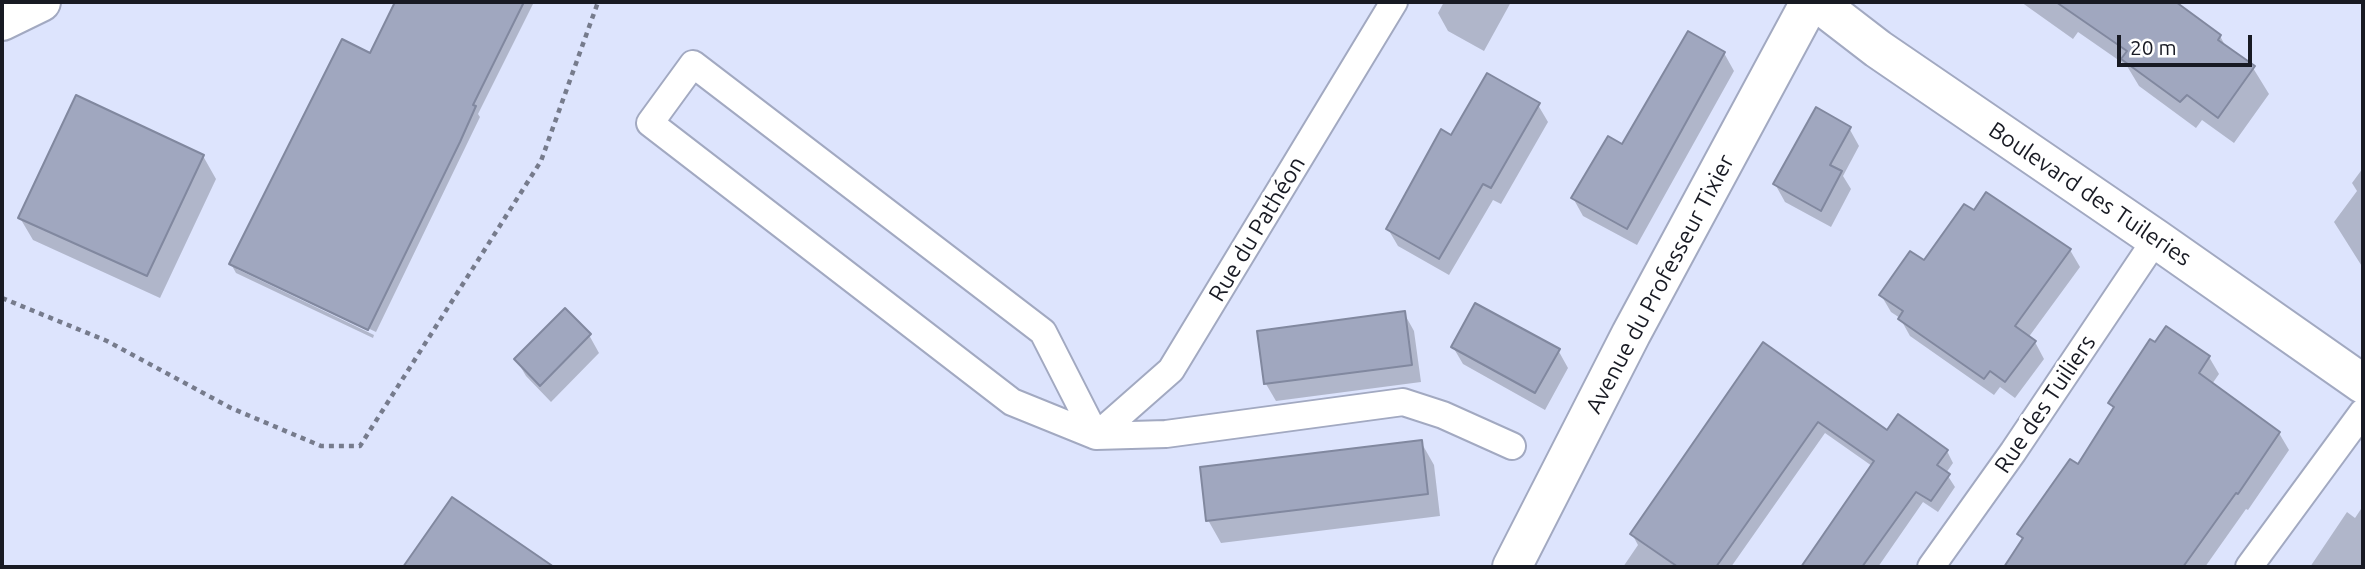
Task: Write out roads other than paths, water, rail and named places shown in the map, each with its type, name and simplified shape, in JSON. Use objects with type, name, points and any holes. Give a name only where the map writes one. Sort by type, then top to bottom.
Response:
[{"type":"street","points":[[2,21],[41,2]]},
{"type":"street","name":"Avenue du Professeur Tixier","points":[[1512,567],[1632,334],[1810,2]]},
{"type":"street","name":"Boulevard des Tuileries","points":[[1817,2],[1878,49],[2363,384]]},
{"type":"lane","name":"Rue du Pathéon","points":[[1097,436],[1171,370],[1394,2]]},
{"type":"lane","points":[[1097,436],[1043,332],[693,64],[649,123],[1012,402],[1097,436],[1166,434],[1403,402],[1443,415],[1512,446]]},
{"type":"lane","name":"Rue des Tuiliers","points":[[1931,567],[2013,452],[2156,239]]},
{"type":"lane","points":[[2249,567],[2363,412]]}]
